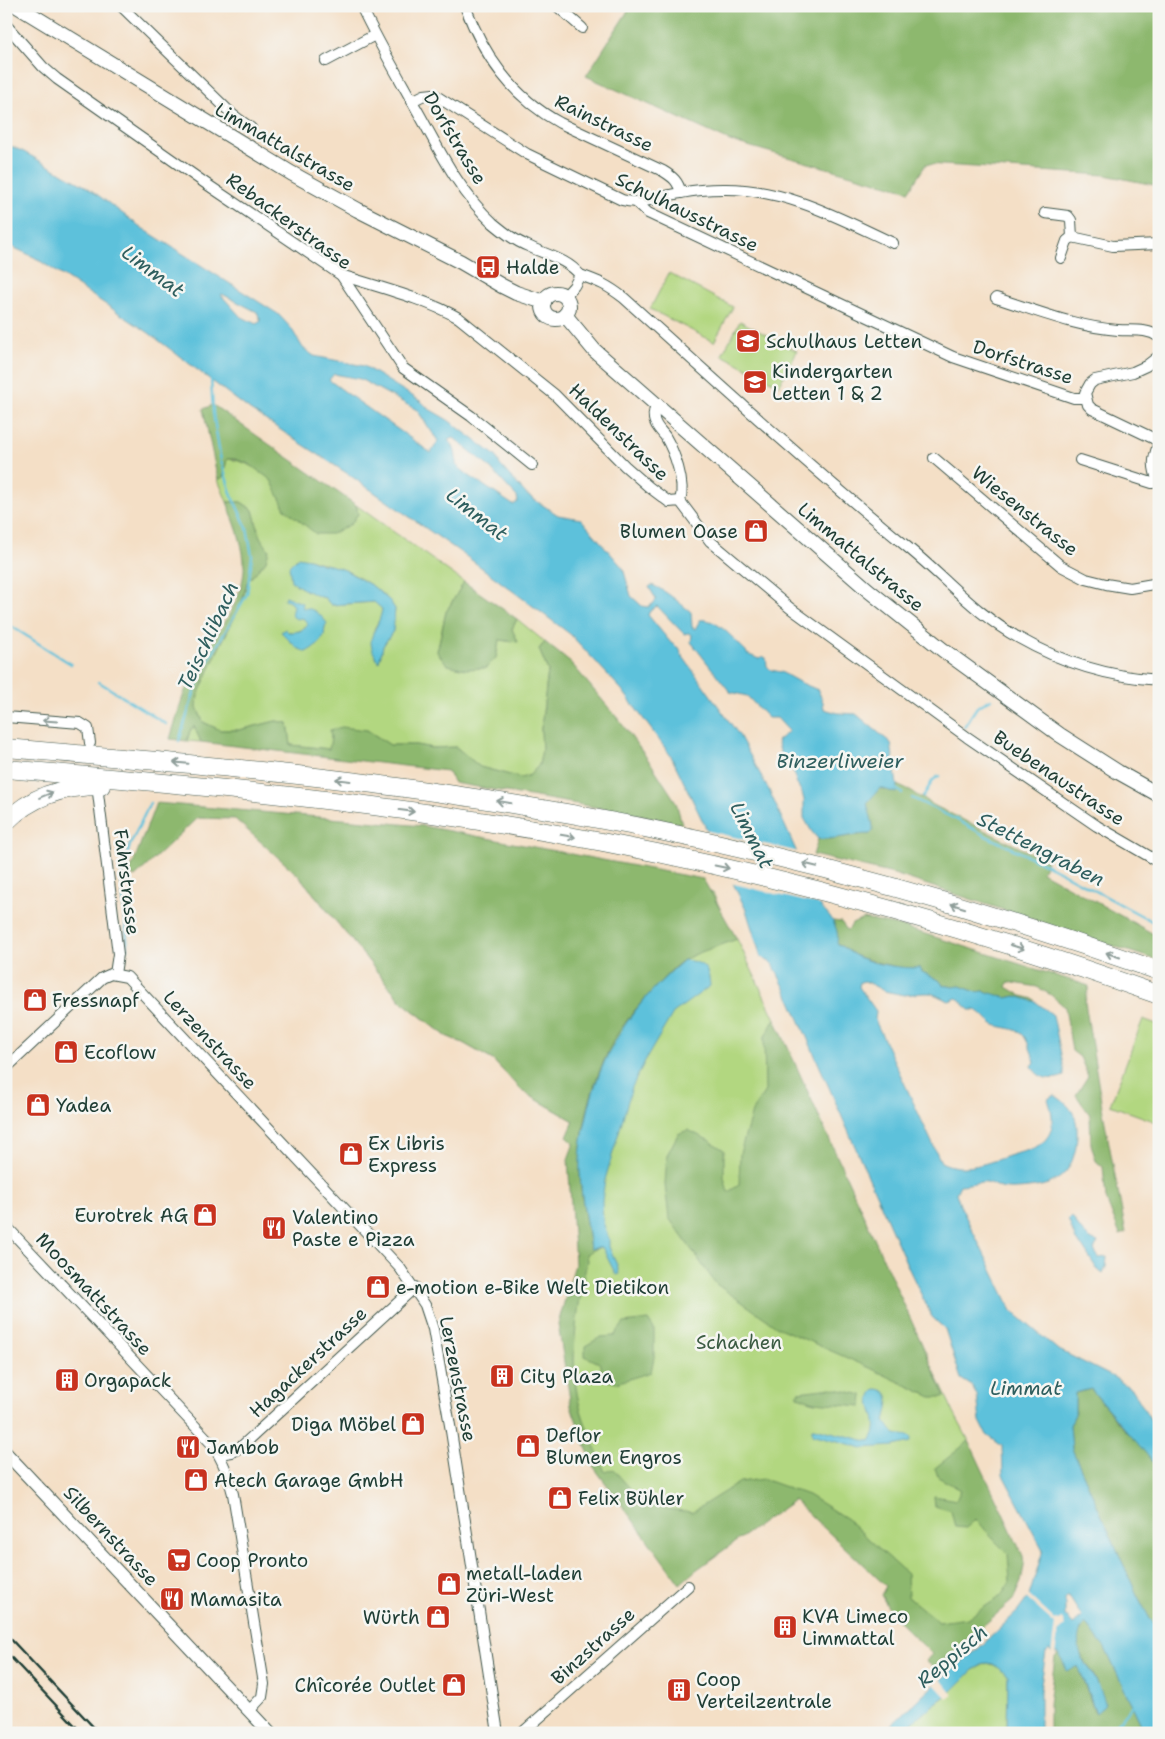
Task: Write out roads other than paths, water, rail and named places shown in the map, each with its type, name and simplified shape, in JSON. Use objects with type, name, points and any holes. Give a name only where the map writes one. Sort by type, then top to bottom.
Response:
[{"type":"highway","points":[[6,748],[278,773],[416,789],[552,810],[661,831],[733,846],[857,877],[999,918],[1159,972]]},
{"type":"highway","points":[[6,769],[187,784],[376,807],[485,822],[602,842],[781,881],[870,904],[1035,952],[1159,995]]},
{"type":"highway","points":[[6,822],[42,796],[80,787],[108,786],[208,795],[254,793]]},
{"type":"main road","name":"Limmattalstrasse","points":[[17,6],[31,10],[291,173],[358,210],[461,262],[502,286],[516,293],[544,302]]},
{"type":"main road","points":[[557,293],[565,296],[569,303],[568,312],[558,319],[549,317],[544,310],[544,302],[549,295],[557,293]]},
{"type":"main road","name":"Limmattalstrasse","points":[[565,315],[594,350],[658,404],[868,590],[988,685],[1060,735],[1118,772],[1159,795]]},
{"type":"street","points":[[121,6],[233,115],[251,128]]},
{"type":"street","name":"Dorfstrasse","points":[[361,6],[444,160],[460,184],[492,222],[526,246],[573,267],[580,275],[608,286],[624,298],[785,442],[990,620],[1049,654],[1116,675],[1159,680]]},
{"type":"street","name":"Rainstrasse","points":[[465,6],[477,36],[494,64],[518,92],[546,115],[560,123],[672,176],[678,182],[681,193]]},
{"type":"street","points":[[557,6],[582,28]]},
{"type":"street","name":"Rebackerstrasse","points":[[6,25],[43,67],[57,79],[205,183],[341,275],[403,368],[470,416],[532,465]]},
{"type":"street","points":[[326,62],[375,35]]},
{"type":"street","name":"Schulhausstrasse","points":[[412,101],[424,95],[432,94],[527,154],[622,200],[637,203],[648,213],[953,357]]},
{"type":"street","points":[[637,203],[681,193],[724,189],[763,192],[792,199],[893,243]]},
{"type":"street","points":[[1045,213],[1068,216],[1071,220],[1072,237]]},
{"type":"street","points":[[1061,258],[1066,241],[1072,237],[1113,246],[1159,244]]},
{"type":"street","name":"Haldenstrasse","points":[[341,275],[412,298],[459,318],[555,395],[648,487],[669,502],[680,501],[710,541],[790,608],[967,737]]},
{"type":"street","points":[[565,296],[574,286],[580,275]]},
{"type":"street","points":[[996,298],[1085,325],[1106,329],[1140,330],[1153,333],[1159,337]]},
{"type":"street","points":[[1086,398],[1087,388],[1100,377],[1134,372],[1159,356]]},
{"type":"street","name":"Dorfstrasse","points":[[953,357],[1074,398],[1086,398],[1092,410],[1159,442]]},
{"type":"street","points":[[658,404],[654,410],[654,420],[671,448],[676,463],[682,486],[680,501]]},
{"type":"street","points":[[1080,460],[1158,484],[1153,468],[1153,457],[1159,442]]},
{"type":"street","name":"Wiesenstrasse","points":[[934,458],[1061,566],[1086,579],[1106,584],[1130,588],[1159,583]]},
{"type":"street","points":[[6,717],[80,723],[88,728],[90,743]]},
{"type":"street","name":"Buebenaustrasse","points":[[967,737],[1097,826],[1159,862]]},
{"type":"street","name":"Fahrstrasse","points":[[98,793],[118,954],[116,974]]},
{"type":"street","points":[[6,1068],[102,978],[116,974]]},
{"type":"street","name":"Lerzenstrasse","points":[[116,974],[127,977],[131,981],[400,1268],[415,1287],[425,1305],[433,1329],[450,1426],[498,1733]]},
{"type":"street","name":"Moosmattstrasse","points":[[6,1226],[219,1454],[228,1473],[233,1494],[264,1684],[262,1697],[249,1712]]},
{"type":"street","name":"Hagackerstrasse","points":[[219,1454],[232,1452],[242,1446],[415,1287]]},
{"type":"street","name":"Silbernstrasse","points":[[6,1453],[270,1733]]},
{"type":"street","name":"Binzstrasse","points":[[522,1733],[688,1586]]},
{"type":"water","name":"Limmat","points":[[6,144],[87,187],[142,228],[278,314],[291,328],[303,348],[314,356],[364,366],[448,420],[496,456],[500,465],[527,495],[558,515],[581,519],[623,568],[631,596],[642,606],[648,607],[654,603],[656,599],[649,587],[652,585],[657,587],[691,612],[692,627],[695,629],[700,620],[713,622],[731,636],[747,654],[759,659],[762,656],[766,658],[767,666],[771,670],[781,672],[818,690],[824,709],[838,713],[856,714],[891,743],[897,785],[896,793],[880,788],[867,803],[873,827],[870,834],[818,839],[804,818],[804,800],[792,769],[786,765],[781,766],[779,760],[781,754],[777,741],[789,731],[777,718],[768,718],[747,696],[730,692],[691,642],[692,635],[684,634],[657,606],[650,611],[648,615],[671,643],[680,649],[681,654],[739,735],[770,792],[822,909],[829,915],[834,924],[838,944],[858,957],[873,962],[897,967],[920,968],[922,972],[939,980],[943,985],[960,986],[976,992],[984,991],[1007,998],[1016,996],[1036,1002],[1053,1015],[1064,1076],[1045,1078],[1034,1070],[1032,1066],[1035,1062],[1032,1052],[1021,1033],[992,1023],[978,1011],[970,1010],[957,998],[949,1001],[931,993],[904,995],[884,991],[865,981],[860,982],[859,987],[876,1011],[875,1020],[941,1162],[959,1167],[976,1166],[1038,1146],[1046,1139],[1051,1130],[1052,1114],[1048,1099],[1054,1095],[1069,1107],[1075,1117],[1077,1129],[1076,1148],[1069,1167],[1057,1179],[1039,1186],[1014,1189],[1001,1188],[987,1182],[960,1185],[956,1193],[960,1205],[1012,1311],[1057,1349],[1115,1378],[1133,1390],[1159,1434],[1159,1470],[1091,1389],[1075,1393],[1075,1414],[1070,1425],[1072,1449],[1137,1595],[1159,1631],[1159,1733],[1145,1733],[1105,1648],[1085,1623],[1078,1641],[1080,1650],[1083,1660],[1098,1683],[1105,1702],[1104,1706],[1096,1713],[1078,1666],[1067,1671],[1059,1653],[1052,1653],[1049,1649],[1046,1652],[1040,1691],[1040,1733],[1007,1733],[1008,1676],[993,1664],[987,1663],[973,1670],[952,1691],[901,1733],[883,1733],[1018,1611],[1029,1596],[1043,1550],[1003,1475],[1002,1446],[987,1435],[980,1421],[977,1395],[972,1386],[961,1379],[945,1329],[932,1317],[908,1267],[791,1001],[773,964],[761,957],[746,910],[671,756],[622,690],[570,634],[470,559],[348,474],[250,410],[149,333],[34,257],[6,244]],"holes":[[[221,295],[257,312],[261,321],[256,324],[240,316]],[[334,374],[360,379],[417,410],[438,441],[431,453],[329,380]],[[454,438],[488,466],[517,497],[518,502],[513,505],[456,465],[455,451],[448,440]],[[1068,1595],[1082,1617],[1073,1625],[1065,1615],[1065,1599]]]},
{"type":"water","points":[[298,557],[345,570],[374,587],[390,601],[395,609],[393,631],[383,646],[379,662],[371,646],[371,640],[382,609],[374,602],[331,605],[325,598],[298,586],[291,581],[289,566]]},
{"type":"water","points":[[285,596],[302,603],[303,608],[314,611],[327,623],[321,640],[306,652],[297,648],[281,632],[285,629],[288,632],[300,631],[308,624],[303,618],[296,619],[291,615],[293,606],[288,600],[284,600]]},
{"type":"water","points":[[684,960],[696,962],[703,966],[708,974],[710,986],[673,1013],[632,1087],[605,1180],[602,1201],[603,1222],[609,1239],[609,1247],[619,1274],[616,1275],[602,1247],[590,1249],[580,1173],[581,1146],[586,1120],[600,1073],[609,1051],[621,1031],[649,994]]},
{"type":"water","points":[[1072,1217],[1086,1235],[1098,1242],[1094,1250],[1099,1258],[1107,1257],[1103,1274],[1076,1241],[1068,1219]]},
{"type":"water","points":[[876,1389],[886,1392],[888,1396],[885,1421],[888,1426],[896,1434],[912,1438],[911,1442],[894,1446],[863,1448],[812,1434],[812,1428],[815,1428],[870,1441],[875,1424],[870,1398]]},
{"type":"waterway","name":"Teischlibach","points":[[179,741],[202,672],[247,594],[252,556],[247,528],[232,496],[221,461],[213,413],[211,378]]},
{"type":"waterway","points":[[6,623],[71,664]]},
{"type":"waterway","points":[[99,682],[166,724]]},
{"type":"waterway","points":[[964,727],[977,707],[991,699]]},
{"type":"waterway","points":[[923,797],[933,780],[939,776]]},
{"type":"waterway","name":"Stettengraben","points":[[896,789],[902,793]]},
{"type":"waterway","name":"Stettengraben","points":[[912,798],[1051,867],[1159,925]]},
{"type":"waterway","name":"Teischlibach","points":[[128,949],[121,877],[130,845],[150,803]]},
{"type":"waterway","points":[[1113,1733],[1116,1725],[1134,1704]]},
{"type":"railway","points":[[6,1634],[99,1733]]},
{"type":"railway","points":[[6,1652],[82,1733]]},
{"type":"place","name":"Halde","points":[[488,267]]},
{"type":"place","name":"Schulhaus Letten","points":[[748,341]]},
{"type":"place","name":"Kindergarten Letten 1 & 2","points":[[755,382]]},
{"type":"place","name":"Blumen Oase","points":[[756,531]]},
{"type":"place","name":"Fressnapf","points":[[35,1000]]},
{"type":"place","name":"Ecoflow","points":[[66,1052]]},
{"type":"place","name":"Yadea","points":[[38,1105]]},
{"type":"place","name":"Ex Libris Express","points":[[351,1154]]},
{"type":"place","name":"Eurotrek AG","points":[[205,1215]]},
{"type":"place","name":"Valentino Paste e Pizza","points":[[274,1228]]},
{"type":"place","name":"e-motion e-Bike Welt Dietikon","points":[[378,1287]]},
{"type":"place","name":"City Plaza","points":[[502,1376]]},
{"type":"place","name":"Orgapack","points":[[67,1380]]},
{"type":"place","name":"Diga Möbel","points":[[413,1424]]},
{"type":"place","name":"Deflor Blumen Engros","points":[[528,1446]]},
{"type":"place","name":"Jambob","points":[[188,1447]]},
{"type":"place","name":"Atech Garage GmbH","points":[[196,1480]]},
{"type":"place","name":"Felix Bühler","points":[[560,1498]]},
{"type":"place","name":"Coop Pronto","points":[[179,1560]]},
{"type":"place","name":"metall-laden Züri-West","points":[[449,1584]]},
{"type":"place","name":"Mamasita","points":[[172,1599]]},
{"type":"place","name":"Würth","points":[[438,1617]]},
{"type":"place","name":"KVA Limeco Limmattal","points":[[785,1627]]},
{"type":"place","name":"Chîcorée Outlet","points":[[454,1685]]},
{"type":"place","name":"Coop Verteilzentrale","points":[[679,1690]]},
{"type":"water label","name":"Binzerliweier","points":[[840,761]]},
{"type":"water label","name":"Reppisch","points":[[952,1656]]},
{"type":"park label","name":"Schachen","points":[[739,1342]]}]
